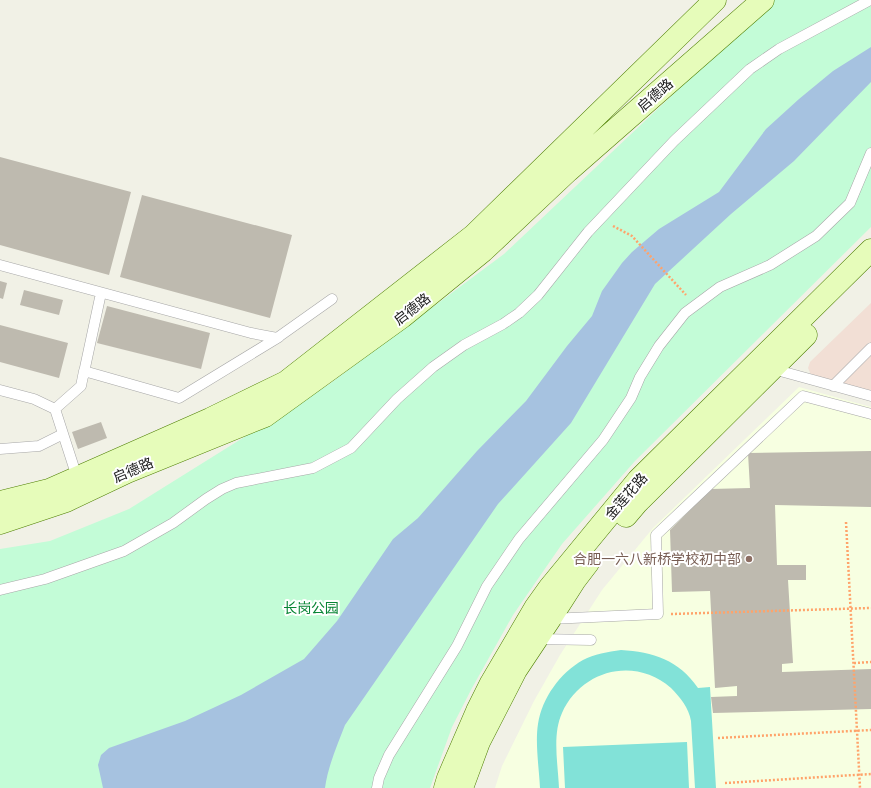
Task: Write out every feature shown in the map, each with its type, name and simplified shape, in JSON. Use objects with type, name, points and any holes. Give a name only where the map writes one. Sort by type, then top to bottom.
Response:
[{"type":"main road","name":"启德路","points":[[0,502],[48,490],[210,419],[286,382],[474,235],[715,0]]},
{"type":"main road","name":"启德路","points":[[0,523],[66,501],[127,472],[265,416],[402,317],[483,252],[568,171],[763,0]]},
{"type":"main road","name":"金莲花路","points":[[445,788],[462,744],[491,683],[535,608],[550,587],[638,480],[871,250]]},
{"type":"main road","name":"金莲花路","points":[[462,788],[479,742],[516,670],[574,580],[637,503],[871,272]]},
{"type":"lane","points":[[0,590],[45,579],[124,551],[173,523],[222,489],[236,484],[313,468],[351,448],[397,399],[433,367],[464,345],[503,324],[524,309],[538,295],[588,232],[602,217],[674,141],[750,69],[779,50],[870,0]]},
{"type":"lane","points":[[377,788],[379,778],[389,755],[457,646],[486,586],[519,539],[603,440],[630,398],[640,377],[659,346],[685,313],[720,287],[770,265],[816,236],[850,203],[871,153]]},
{"type":"lane","points":[[0,265],[251,333],[277,338]]},
{"type":"lane","points":[[55,410],[81,386],[101,293]]},
{"type":"lane","points":[[84,371],[179,398],[277,338],[332,299]]},
{"type":"lane","points":[[833,386],[871,348]]},
{"type":"lane","points":[[773,369],[871,396]]},
{"type":"lane","points":[[0,390],[34,399],[55,410],[77,477]]},
{"type":"lane","points":[[550,619],[658,614],[656,535],[791,407],[803,396],[871,414]]},
{"type":"lane","points":[[0,449],[40,446],[63,434]]},
{"type":"lane","points":[[537,639],[590,640]]},
{"type":"path","points":[[602,217],[609,224],[632,236],[688,297],[697,304]]},
{"type":"path","points":[[846,522],[860,788]]},
{"type":"path","points":[[658,614],[871,608]]},
{"type":"path","points":[[854,663],[871,662]]},
{"type":"path","points":[[718,738],[871,730]]},
{"type":"path","points":[[725,783],[871,774]]},
{"type":"shaded area","points":[[871,47],[871,82],[794,161],[731,214],[655,284],[571,423],[498,504],[345,725],[336,748],[325,788],[103,788],[98,765],[101,755],[109,748],[185,721],[241,695],[304,659],[337,621],[393,539],[418,518],[477,451],[526,401],[567,346],[592,316],[602,291],[622,263],[632,252],[659,229],[719,192],[766,129],[833,71]]},
{"type":"shaded area","points":[[871,303],[871,392],[811,375],[808,368],[810,362]]},
{"type":"shaded area","name":"合肥一六八新桥学校初中部","points":[[799,387],[871,407],[871,788],[495,788],[502,766],[534,701],[560,655],[602,590],[653,528]]},
{"type":"shaded area","points":[[621,650],[644,653],[664,659],[674,664],[691,678],[698,688],[710,687],[716,788],[695,788],[691,721],[686,707],[681,699],[671,688],[657,678],[641,672],[626,671],[610,672],[595,678],[582,686],[571,698],[562,713],[557,731],[556,750],[559,788],[540,788],[537,731],[543,705],[553,687],[567,672],[583,660],[606,652]]},
{"type":"shaded area","points":[[687,742],[689,788],[565,788],[563,747]]},
{"type":"green space","name":"长岗公园","points":[[773,0],[871,0],[871,227],[635,461],[562,544],[513,615],[472,688],[452,727],[430,788],[0,788],[0,549],[50,541],[129,509],[328,385],[504,254]]},
{"type":"building","points":[[0,157],[131,192],[109,275],[0,245]]},
{"type":"building","points":[[142,195],[292,235],[270,318],[120,277]]},
{"type":"building","points":[[0,281],[7,283],[3,299],[0,298]]},
{"type":"building","points":[[24,290],[63,300],[59,315],[20,305]]},
{"type":"building","points":[[107,306],[210,333],[201,369],[97,343]]},
{"type":"building","points":[[0,325],[68,343],[59,378],[0,362]]},
{"type":"building","points":[[101,422],[107,438],[78,449],[72,432]]},
{"type":"building","points":[[871,451],[871,507],[775,505],[777,565],[806,565],[806,580],[788,580],[793,663],[782,664],[782,672],[871,669],[871,709],[713,713],[711,697],[737,696],[737,686],[715,688],[710,591],[672,592],[670,530],[711,489],[750,488],[748,453]]},
{"type":"place","name":"合肥一六八新桥学校初中部","points":[[749,559]]}]
